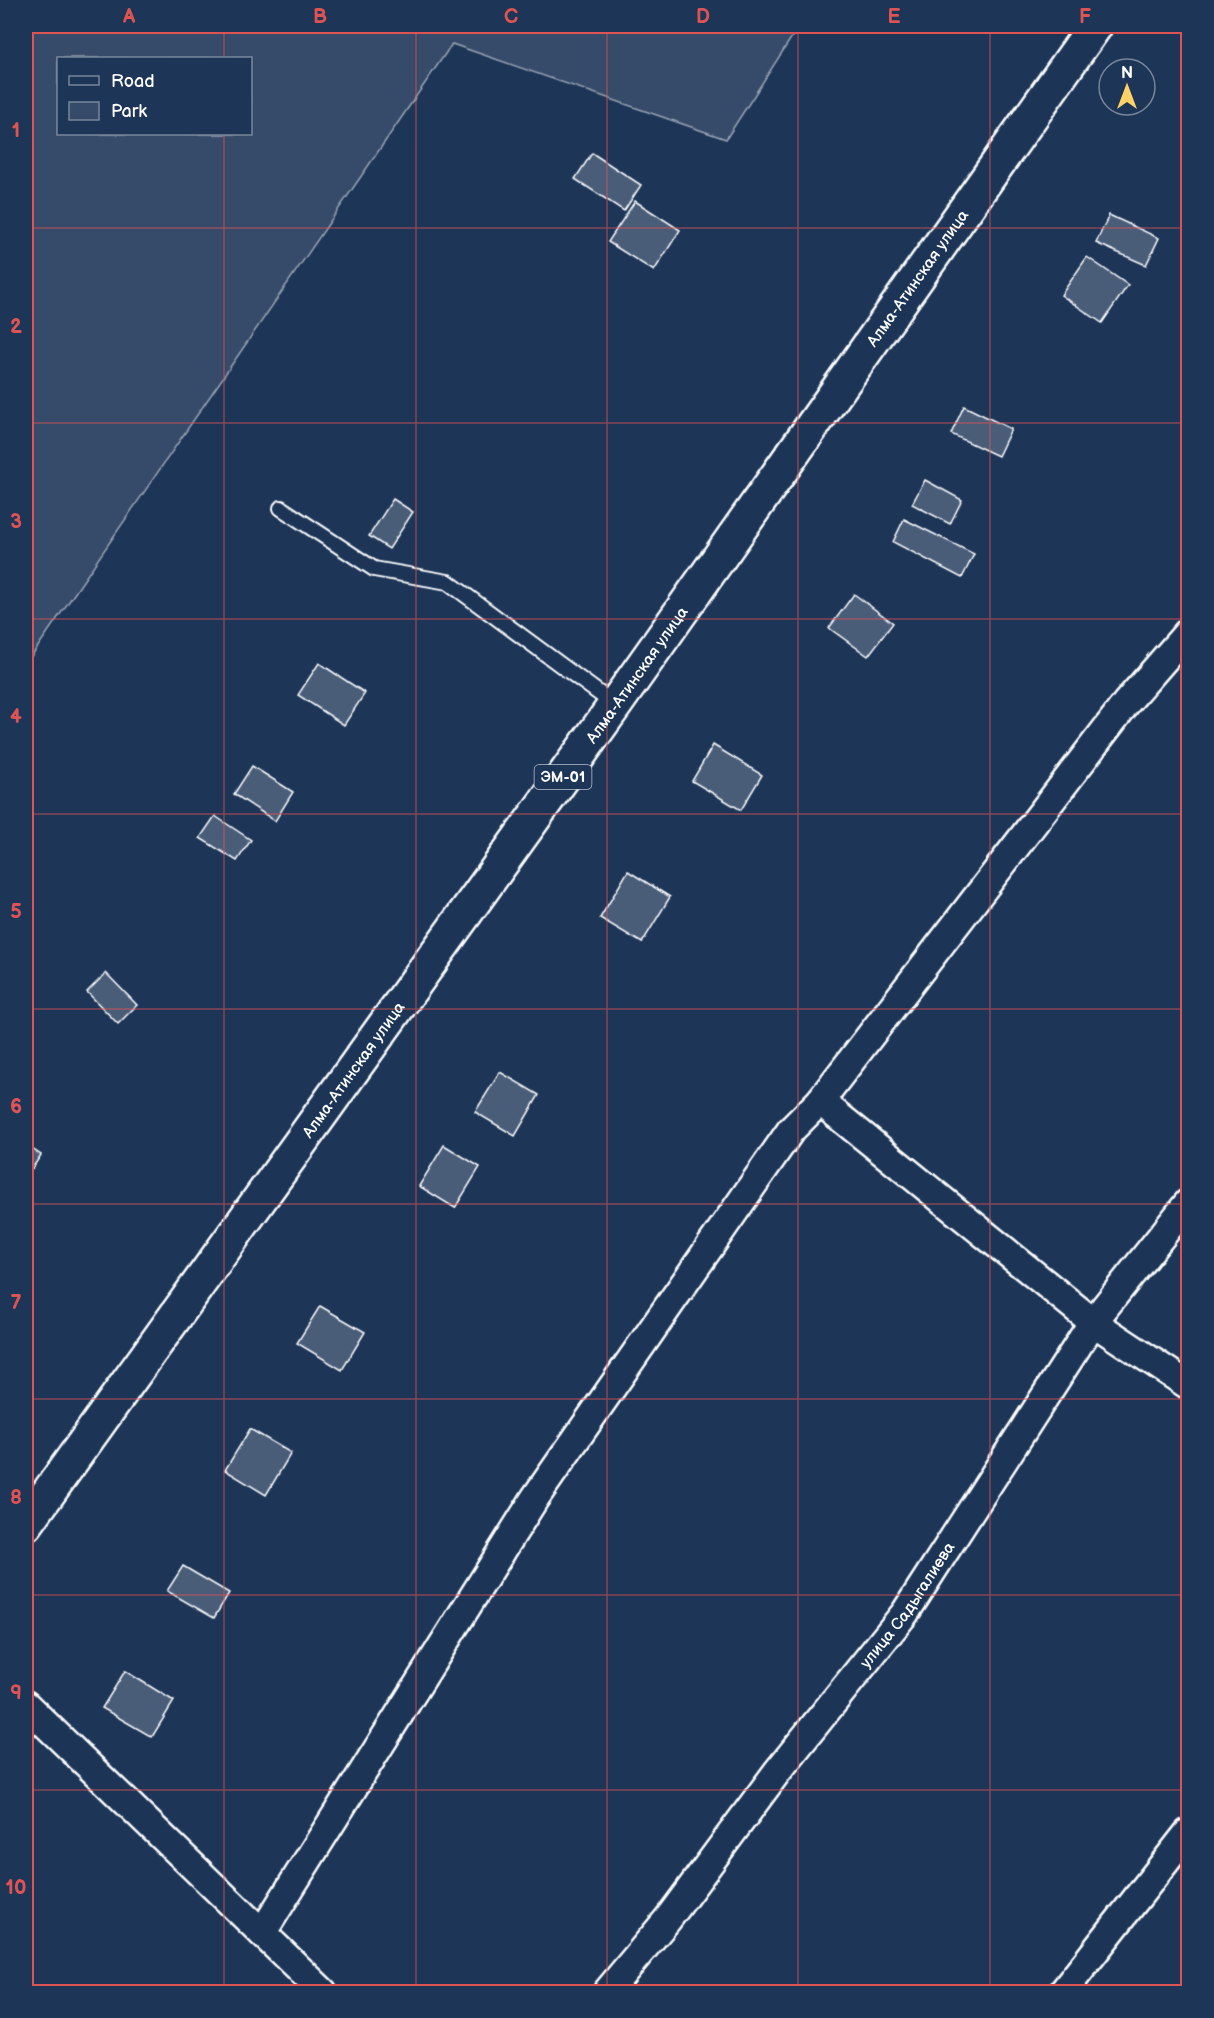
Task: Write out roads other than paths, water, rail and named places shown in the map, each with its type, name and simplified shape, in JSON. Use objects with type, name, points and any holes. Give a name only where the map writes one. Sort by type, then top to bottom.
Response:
[{"type":"highway","name":"Алма-Атинская улица","points":[[26,1524],[615,705],[1095,26]]},
{"type":"street","points":[[262,1934],[535,1498],[791,1130],[820,1101],[1127,702],[1188,632]]},
{"type":"street","points":[[820,1101],[1093,1322],[1188,1385]]},
{"type":"street","name":"улица Садыгалиева","points":[[607,1992],[668,1919],[777,1772],[905,1613],[1093,1322],[1188,1203]]},
{"type":"street","points":[[26,1705],[323,1992]]},
{"type":"street","points":[[1063,1992],[1188,1833]]},
{"type":"lane","points":[[281,508],[374,569],[448,582],[615,705]]}]
